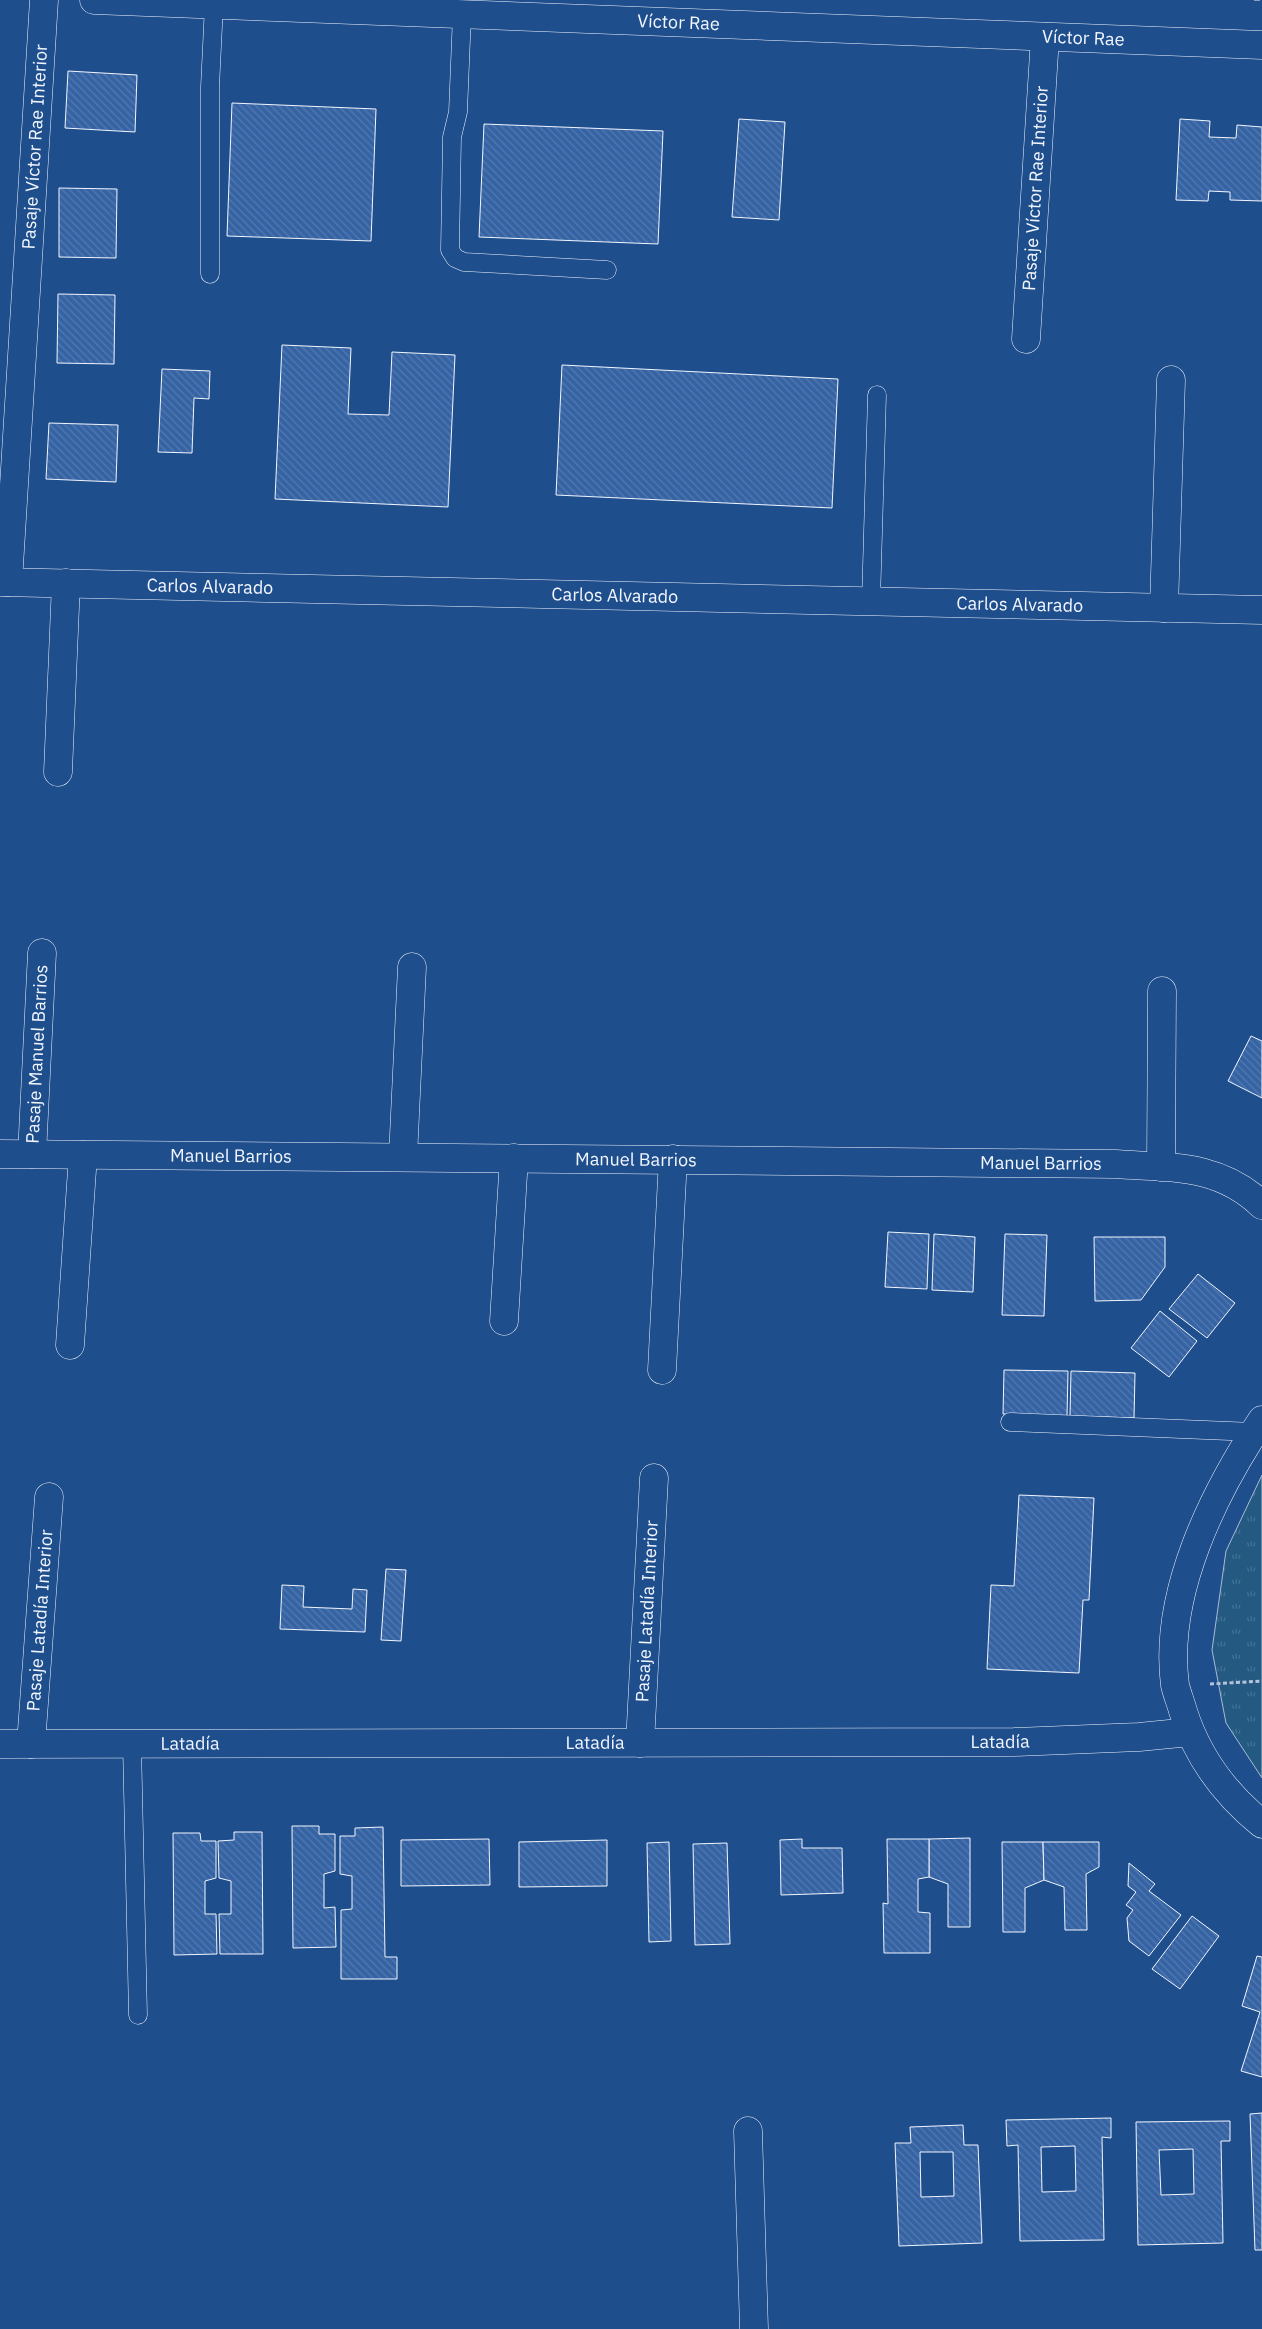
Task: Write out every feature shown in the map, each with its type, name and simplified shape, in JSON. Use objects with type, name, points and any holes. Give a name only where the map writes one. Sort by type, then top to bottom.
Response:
[{"type":"street","name":"Pasaje Víctor Rae Interior","points":[[26,293],[44,0]]},
{"type":"street","name":"Víctor Rae","points":[[94,0],[1262,45]]},
{"type":"street","name":"Pasaje Víctor Rae Interior","points":[[1026,339],[1045,37]]},
{"type":"street","name":"Carlos Alvarado","points":[[26,293],[4,582],[1262,610]]},
{"type":"street","points":[[1164,608],[1171,380]]},
{"type":"street","points":[[58,772],[66,583]]},
{"type":"street","name":"Pasaje Manuel Barrios","points":[[32,1154],[42,953]]},
{"type":"street","points":[[403,1157],[412,967]]},
{"type":"street","points":[[1160,1167],[1162,991]]},
{"type":"street","name":"Manuel Barrios","points":[[0,1154],[1114,1164],[1181,1167],[1221,1177],[1254,1196],[1262,1205]]},
{"type":"street","points":[[70,1345],[83,1155]]},
{"type":"street","points":[[504,1321],[514,1158]]},
{"type":"street","points":[[662,1370],[673,1159]]},
{"type":"street","points":[[1258,1426],[1221,1489],[1200,1534],[1186,1577],[1176,1634],[1175,1686],[1190,1732],[1218,1779],[1235,1800],[1262,1824]]},
{"type":"street","name":"Pasaje Latadía Interior","points":[[640,1743],[654,1478]]},
{"type":"street","name":"Pasaje Latadía Interior","points":[[31,1744],[49,1497]]},
{"type":"street","name":"Latadía","points":[[0,1744],[1014,1742],[1139,1737],[1190,1732]]},
{"type":"street","points":[[748,2131],[754,2329]]},
{"type":"lane","points":[[210,274],[210,86],[214,5]]},
{"type":"lane","points":[[462,14],[458,112],[452,137],[450,250],[455,258],[464,262],[607,270]]},
{"type":"lane","points":[[871,601],[878,395]]},
{"type":"lane","points":[[1010,1422],[1258,1426]]},
{"type":"lane","points":[[132,1744],[138,2015]]},
{"type":"path","points":[[1175,1686],[1262,1681]]},
{"type":"green space","points":[[1262,1475],[1262,1778],[1226,1723],[1212,1650],[1226,1551]]},
{"type":"building","points":[[68,71],[137,75],[135,132],[65,128]]},
{"type":"building","points":[[232,103],[376,109],[371,241],[227,236]]},
{"type":"building","points":[[739,119],[785,122],[779,220],[732,217]]},
{"type":"building","points":[[1180,119],[1210,121],[1209,137],[1236,138],[1237,125],[1262,127],[1262,201],[1230,200],[1230,192],[1209,191],[1208,201],[1176,200]]},
{"type":"building","points":[[484,124],[663,131],[658,244],[479,237]]},
{"type":"building","points":[[59,188],[117,189],[116,258],[59,257]]},
{"type":"building","points":[[58,294],[115,295],[114,364],[57,363]]},
{"type":"building","points":[[282,345],[351,348],[348,414],[389,415],[392,352],[455,355],[448,507],[275,499]]},
{"type":"building","points":[[562,365],[838,379],[832,508],[556,495]]},
{"type":"building","points":[[162,369],[210,371],[209,399],[194,398],[192,453],[158,452]]},
{"type":"building","points":[[49,423],[118,425],[116,482],[46,479]]},
{"type":"building","points":[[1251,1036],[1262,1041],[1262,1098],[1228,1081]]},
{"type":"building","points":[[888,1232],[929,1234],[927,1289],[885,1287]]},
{"type":"building","points":[[934,1234],[975,1237],[973,1292],[932,1290]]},
{"type":"building","points":[[1005,1234],[1047,1235],[1044,1316],[1002,1315]]},
{"type":"building","points":[[1094,1237],[1165,1237],[1165,1267],[1141,1300],[1095,1301]]},
{"type":"building","points":[[1198,1274],[1235,1303],[1207,1338],[1169,1309]]},
{"type":"building","points":[[1160,1311],[1197,1341],[1169,1377],[1131,1348]]},
{"type":"building","points":[[1004,1370],[1068,1371],[1067,1416],[1003,1414]]},
{"type":"building","points":[[1071,1371],[1135,1373],[1134,1418],[1070,1416]]},
{"type":"building","points":[[1019,1495],[1094,1498],[1089,1600],[1083,1600],[1079,1673],[987,1669],[991,1585],[1014,1586]]},
{"type":"building","points":[[386,1569],[406,1570],[401,1641],[381,1640]]},
{"type":"building","points":[[282,1585],[304,1586],[303,1607],[352,1609],[353,1589],[367,1590],[365,1632],[280,1629]]},
{"type":"building","points":[[292,1826],[319,1826],[319,1834],[335,1834],[335,1871],[324,1874],[324,1908],[335,1907],[336,1947],[293,1948]]},
{"type":"building","points":[[383,1827],[385,1957],[397,1957],[397,1979],[341,1979],[341,1910],[352,1909],[352,1876],[340,1874],[340,1836],[355,1836],[355,1828]]},
{"type":"building","points":[[234,1832],[262,1832],[263,1954],[220,1954],[219,1914],[231,1914],[231,1881],[219,1878],[218,1841],[234,1840]]},
{"type":"building","points":[[173,1833],[200,1833],[201,1841],[216,1841],[216,1878],[205,1881],[205,1914],[216,1914],[217,1954],[174,1955]]},
{"type":"building","points":[[970,1838],[970,1927],[948,1927],[948,1884],[929,1877],[929,1839]]},
{"type":"building","points":[[489,1839],[490,1885],[401,1886],[401,1840]]},
{"type":"building","points":[[802,1839],[802,1848],[842,1848],[843,1893],[781,1895],[780,1840]]},
{"type":"building","points":[[887,1839],[929,1839],[929,1877],[918,1879],[918,1912],[930,1913],[930,1953],[884,1953],[883,1903],[888,1904]]},
{"type":"building","points":[[607,1840],[607,1886],[519,1887],[519,1842]]},
{"type":"building","points":[[669,1842],[671,1941],[649,1942],[647,1843]]},
{"type":"building","points":[[1002,1842],[1043,1842],[1044,1880],[1025,1888],[1025,1932],[1003,1932]]},
{"type":"building","points":[[1043,1842],[1099,1842],[1099,1867],[1086,1874],[1087,1930],[1065,1930],[1064,1887],[1044,1880]]},
{"type":"building","points":[[727,1843],[730,1944],[695,1945],[693,1844]]},
{"type":"building","points":[[1129,1863],[1155,1884],[1149,1891],[1181,1915],[1149,1956],[1129,1941],[1127,1918],[1133,1910],[1126,1905],[1136,1892],[1128,1886]]},
{"type":"building","points":[[1192,1916],[1219,1936],[1180,1989],[1152,1969]]},
{"type":"building","points":[[1257,1956],[1262,1957],[1262,2077],[1241,2071],[1260,2012],[1242,2006]]},
{"type":"building","points":[[1262,2113],[1262,2250],[1255,2250],[1250,2114]]},
{"type":"building","points":[[1111,2118],[1111,2138],[1102,2137],[1104,2240],[1020,2241],[1018,2145],[1007,2146],[1006,2120]],"holes":[[[1075,2146],[1076,2191],[1042,2192],[1041,2147]]]},
{"type":"building","points":[[1230,2121],[1230,2141],[1221,2141],[1223,2243],[1138,2245],[1136,2122]],"holes":[[[1193,2149],[1194,2194],[1161,2195],[1159,2150]]]},
{"type":"building","points":[[963,2125],[964,2145],[978,2145],[982,2243],[899,2246],[895,2143],[911,2143],[910,2127]],"holes":[[[920,2152],[953,2152],[954,2196],[921,2197]]]},
{"type":"fence","points":[[1254,0],[1262,0]]}]
